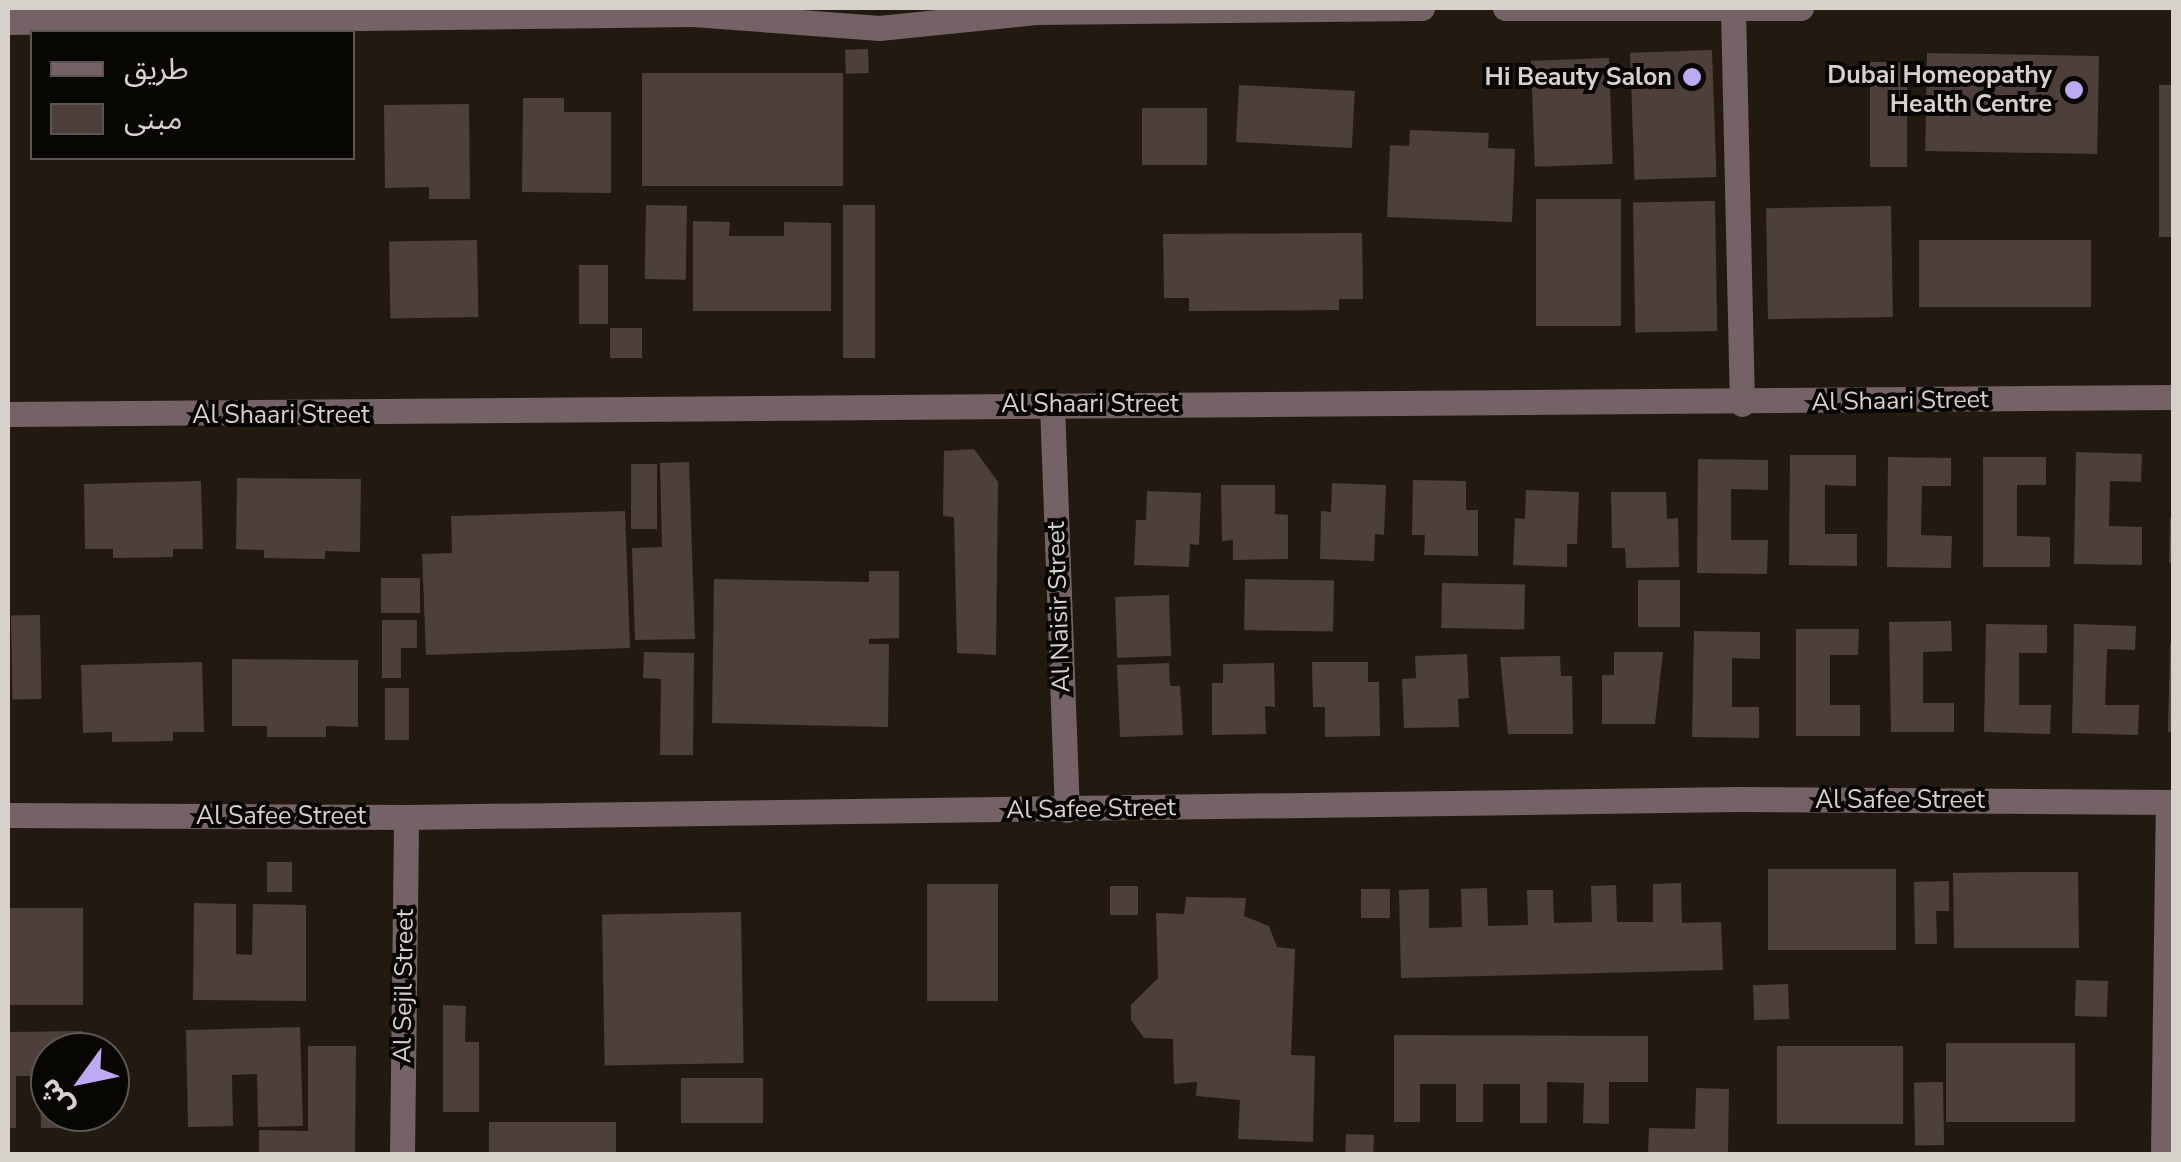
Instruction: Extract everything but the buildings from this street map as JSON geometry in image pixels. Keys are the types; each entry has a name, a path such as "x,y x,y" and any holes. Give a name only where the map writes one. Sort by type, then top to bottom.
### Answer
{"street":[{"path":"8,22 693,14 879,28 1037,12 1422,8"},
{"path":"1505,8 1801,8"},
{"path":"1733,8 1742,404"},
{"name":"Al Shaari Street","path":"8,414 370,416 1052,404 1742,404 2174,397"},
{"name":"Al Naisir Street","path":"1052,404 1067,810"},
{"name":"Al Safee Street","path":"8,815 406,817 1738,799 2171,802"},
{"path":"2163,1154 2171,802"},
{"name":"Al Sejil Street","path":"402,1154 406,817"}],"place":[{"name":"Hi Beauty Salon","path":"1692,77"},
{"name":"Dubai Homeopathy Health Centre","path":"2074,90"}]}
